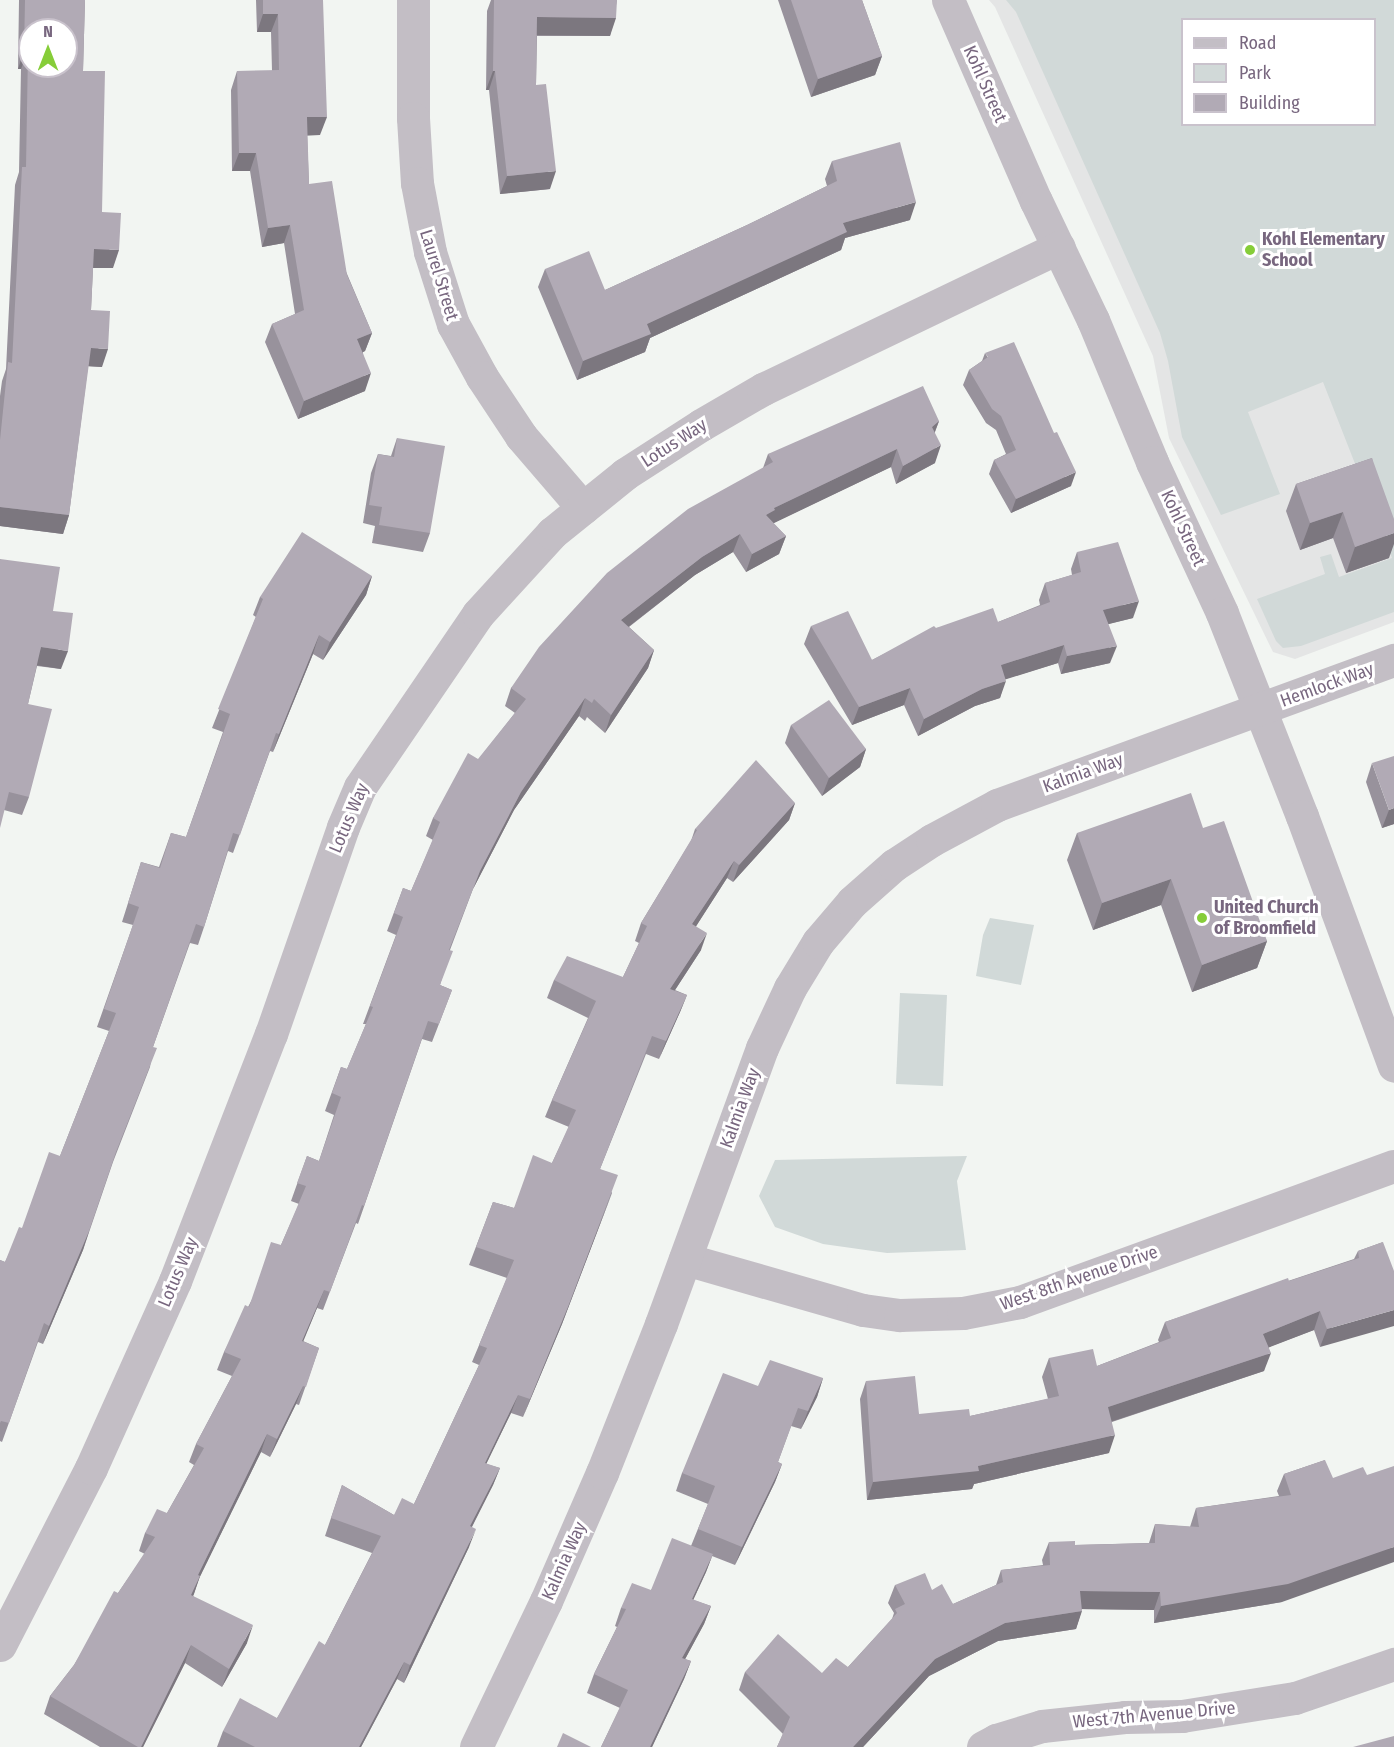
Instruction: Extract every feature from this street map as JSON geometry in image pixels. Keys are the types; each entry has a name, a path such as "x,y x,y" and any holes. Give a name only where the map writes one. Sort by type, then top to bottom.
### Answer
{"street":[{"name":"Laurel Street","path":"413,0 413,118 417,183 430,252 453,324 482,377 521,436 583,508"},
{"name":"Kohl Street","path":"948,0 1093,320 1152,462 1222,613 1394,1066"},
{"name":"Lotus Way","path":"0,1645 91,1468 180,1270 271,1034 343,827 360,788 478,614 552,533 625,474 701,425 763,389 1059,247"},
{"name":"Hemlock Way","path":"1260,709 1394,660"},
{"name":"Kalmia Way","path":"476,1747 546,1601 602,1473 685,1259 762,1048 785,998 818,942 852,902 894,865 932,840 997,805 1260,709"},
{"name":"West 8th Avenue Drive","path":"685,1259 863,1310 900,1314 963,1313 1020,1302 1394,1166"},
{"name":"West 7th Avenue Drive","path":"983,1747 996,1740 1042,1726 1125,1717 1182,1716 1295,1698 1394,1664"}],"shaded area":[{"name":"Kohl Elementary School","path":"989,0 1394,0 1394,622 1295,659 1273,652 1169,438 1153,356 995,7"}],"green space":[{"name":"Kohl Elementary School","path":"1006,0 1394,0 1394,612 1301,646 1283,648 1276,641 1257,599 1325,574 1320,557 1331,554 1339,577 1392,558 1323,382 1248,412 1280,494 1221,515 1182,437 1168,361 1160,333 1016,12"},
{"path":"990,918 1034,925 1021,985 976,976 983,935"},
{"path":"900,993 947,995 943,1086 896,1084"},
{"path":"967,1156 957,1181 966,1250 887,1253 823,1244 775,1227 759,1196 775,1160"}],"building":[{"path":"25,0 85,0 83,71 105,71 102,212 121,213 119,250 94,249 91,310 110,311 108,349 91,348 69,515 0,507 0,440 8,362 12,363 22,167 26,167 28,78 78,78 78,18 25,18"},
{"path":"263,0 323,0 327,117 307,117 309,184 332,181 347,275 372,333 357,339 371,373 304,401 272,324 304,310 290,225 268,228 256,153 239,153 237,71 279,70 278,14 263,14"},
{"path":"494,0 617,0 616,18 537,17 536,85 546,84 556,171 507,176 495,71 493,71"},
{"path":"791,0 862,0 882,56 818,79"},
{"path":"900,142 916,202 843,223 847,232 647,324 651,334 583,361 545,269 589,251 605,290 837,181 832,161"},
{"path":"1014,342 1054,433 1057,432 1076,472 1016,499 994,460 1016,450 1001,416 992,409 969,370 988,357 985,353"},
{"path":"923,386 939,421 932,427 941,445 903,466 897,449 774,508 775,510 766,515 786,536 752,554 740,534 702,557 621,620 654,650 611,715 594,699 592,703 585,698 521,792 480,871 449,950 453,951 440,985 452,990 439,1024 428,1021 364,1206 362,1205 330,1292 324,1290 302,1341 319,1348 306,1387 303,1386 277,1439 267,1434 198,1575 200,1576 191,1595 253,1625 229,1669 191,1645 141,1747 50,1696 74,1665 114,1591 118,1593 155,1537 145,1533 157,1509 167,1513 204,1448 196,1444 241,1359 224,1352 245,1305 249,1307 271,1242 281,1245 306,1186 297,1183 307,1156 319,1161 341,1097 332,1093 341,1067 347,1069 373,1007 370,1006 403,917 394,913 403,888 411,891 440,822 433,818 468,753 478,759 526,699 511,688 539,647 607,573 688,509 773,462 768,454"},
{"path":"397,438 445,446 430,533 379,525 382,507 369,505 378,454 394,457"},
{"path":"1372,458 1394,519 1394,533 1355,547 1343,512 1310,523 1296,484"},
{"path":"302,532 372,576 330,642 319,635 279,734 276,733 240,835 233,833 204,927 196,924 153,1047 157,1048 116,1152 89,1231 49,1326 44,1323 9,1423 1,1421 0,1423 0,1260 5,1262 19,1227 22,1228 49,1152 60,1156 116,1013 104,1009 139,907 128,903 141,862 160,868 171,833 186,837 230,714 218,709 263,599 260,597"},
{"path":"1118,542 1139,601 1103,610 1117,646 1067,656 1064,645 1001,665 1006,681 982,689 924,719 910,688 859,707 811,626 848,611 872,660 934,626 936,628 993,608 998,622 1050,602 1045,583 1081,572 1077,552"},
{"path":"0,559 60,567 53,611 73,613 68,651 41,647 28,704 52,709 29,797 9,792 0,828"},
{"path":"829,700 866,749 829,778 791,725"},
{"path":"1394,756 1394,808 1389,810 1372,763"},
{"path":"756,760 795,803 739,865 734,861 692,924 707,933 670,989 687,995 666,1041 652,1036 600,1169 618,1175 568,1307 530,1399 518,1395 485,1463 500,1468 470,1526 476,1529 410,1665 404,1662 359,1747 255,1747 223,1731 240,1698 277,1718 319,1641 325,1645 381,1536 331,1518 342,1485 394,1515 402,1498 414,1504 487,1348 479,1345 514,1260 476,1247 493,1202 514,1208 533,1155 552,1163 576,1110 552,1100 596,1001 554,980 567,956 623,977 647,926 641,923 697,830 695,829"},
{"name":"United Church of Broomfield","path":"1191,793 1203,828 1224,821 1267,941 1202,965 1171,879 1102,903 1077,833"},
{"path":"1383,1242 1394,1271 1394,1310 1327,1329 1320,1311 1263,1334 1271,1353 1108,1407 1115,1435 978,1466 979,1471 873,1482 866,1381 915,1376 919,1414 969,1409 970,1416 1059,1396 1049,1358 1093,1349 1097,1366 1171,1338 1165,1322 1288,1278 1289,1281 1359,1258 1358,1251"},
{"path":"770,1360 823,1378 808,1411 798,1408 778,1462 782,1464 742,1547 698,1529 715,1486 682,1473 723,1373 758,1386"},
{"path":"1325,1460 1333,1478 1363,1467 1367,1475 1394,1466 1394,1547 1288,1584 1161,1606 1160,1592 1080,1591 1082,1611 1005,1623 935,1659 853,1747 777,1747 790,1717 745,1672 778,1634 822,1673 836,1658 848,1667 897,1613 895,1609 905,1604 895,1585 925,1573 932,1590 942,1584 953,1604 1003,1582 1001,1570 1050,1565 1049,1542 1075,1541 1075,1545 1155,1543 1155,1524 1199,1527 1196,1508 1291,1495 1284,1474"},
{"path":"672,1538 713,1554 692,1599 711,1606 682,1658 691,1661 650,1747 601,1747 628,1690 594,1674 626,1609 621,1608 632,1583 651,1590"},
{"path":"563,1733 591,1747 557,1747"},
{"path":"1394,1736 1394,1747 1353,1747"}],"place":[{"name":"Kohl Elementary School","path":"1250,250"},
{"name":"United Church of Broomfield","path":"1202,918"}]}
